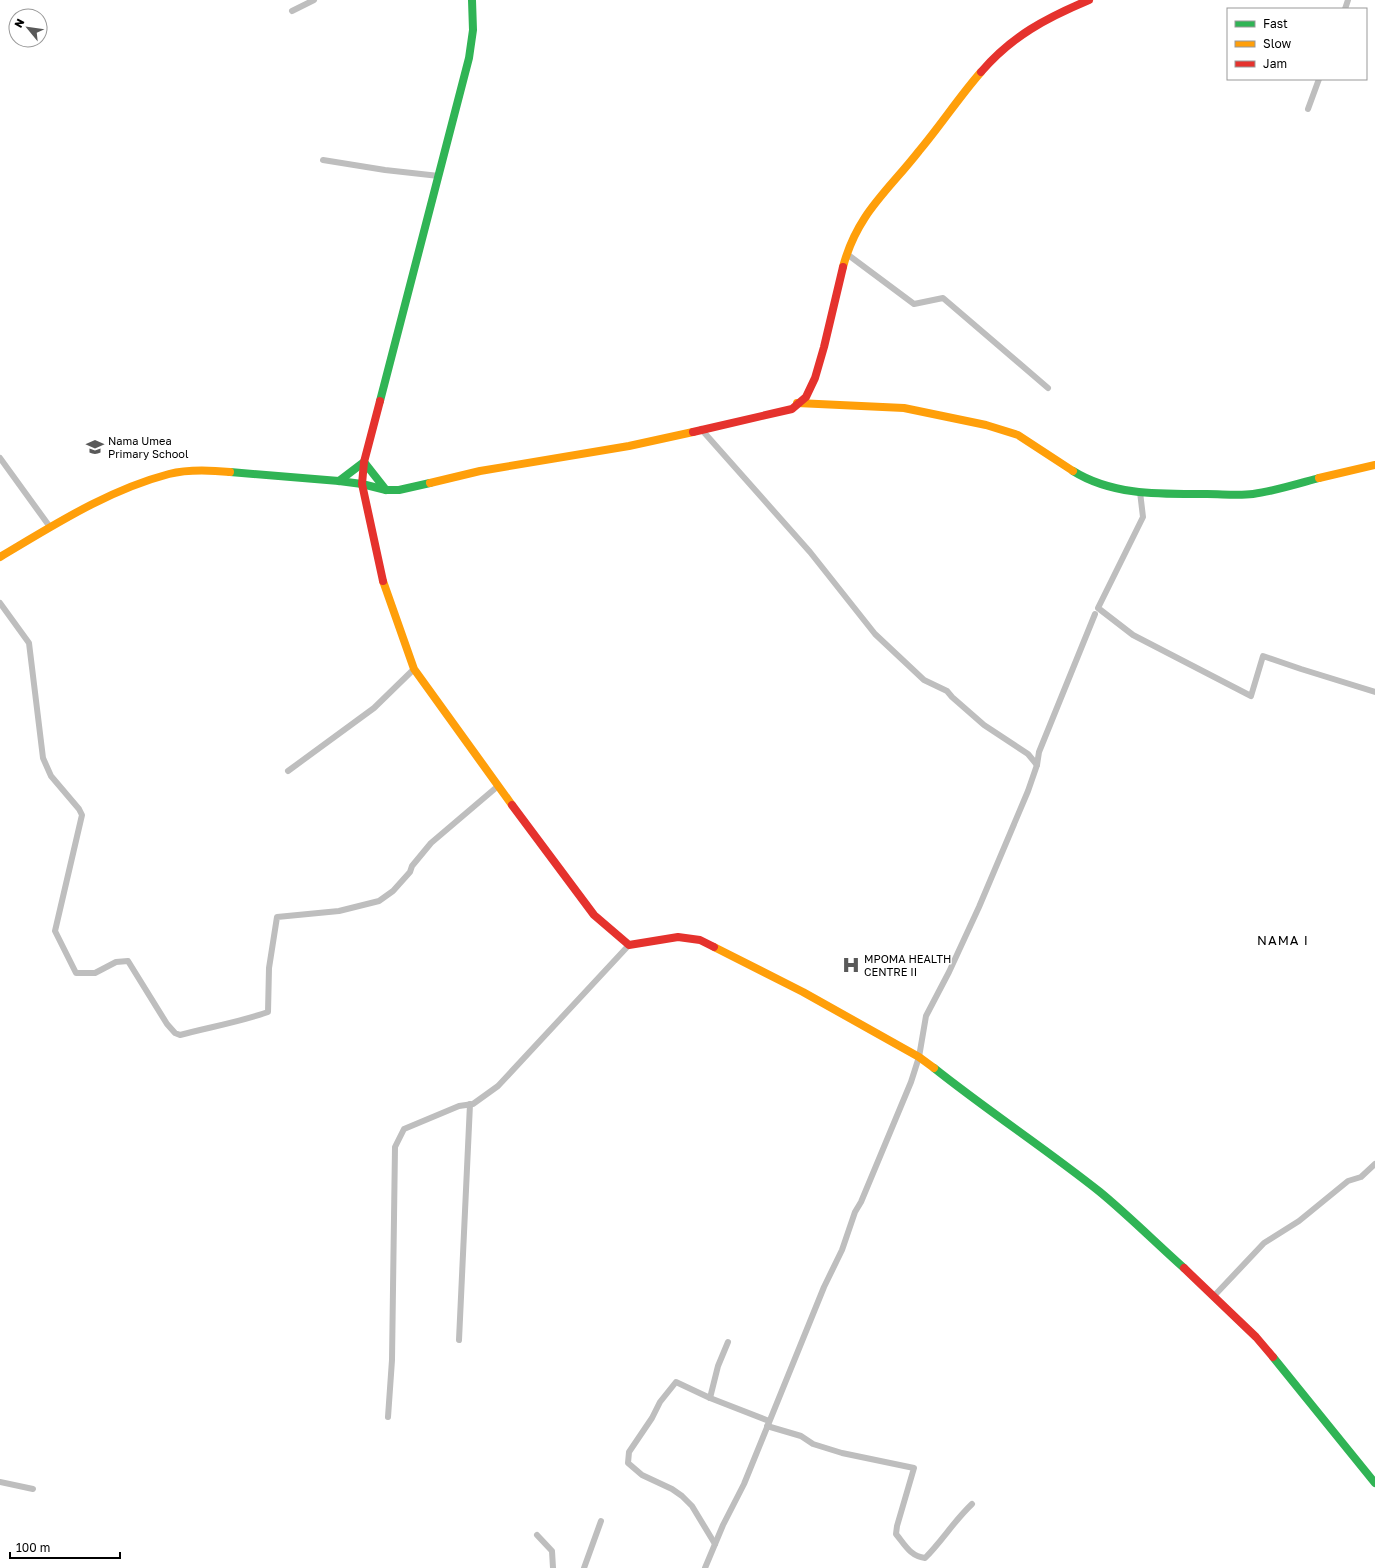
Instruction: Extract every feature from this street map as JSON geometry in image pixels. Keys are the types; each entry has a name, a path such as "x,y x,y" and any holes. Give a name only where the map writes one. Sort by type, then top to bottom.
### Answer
{"street":[{"path":"292,11 314,0"},
{"path":"472,0 472,45 364,462 362,484 381,575 414,669 498,786 594,915 628,945"},
{"path":"0,557 50,527 111,494 170,474 207,470 339,481 362,484 386,490 399,490 480,471 629,446 792,409 796,403 806,396 817,372 828,337 847,254 857,230 875,204 919,152 971,84 1001,50 1024,32 1089,0"},
{"path":"1308,109 1319,80"},
{"path":"323,160 385,170 438,176"},
{"path":"847,254 914,304 943,298 1048,388"},
{"path":"796,403 904,408 986,425 1018,435 1083,477 1119,490 1166,494 1251,494 1270,491 1360,467 1375,465"},
{"path":"701,429 810,552 874,634 924,680 947,691 984,725 1028,754 1037,765"},
{"path":"0,458 50,527"},
{"path":"339,481 364,462"},
{"path":"364,462 386,490"},
{"path":"1140,492 1143,517 1098,608 1133,635 1251,696 1264,656 1375,692"},
{"path":"0,603 29,643 43,758 51,776 79,809 82,815 55,931 76,973 95,973 116,962 128,961 167,1024 175,1033 180,1035 228,1023 243,1021 268,1012 269,968 277,917 339,910 379,901 393,891 410,872 412,866 431,843 498,786"},
{"path":"705,1568 744,1484 824,1287 842,1250 855,1212 861,1202 912,1082 919,1057 926,1016 950,972 1028,791 1037,765 1039,752 1095,614"},
{"path":"288,770 374,708 414,669"},
{"path":"388,1417 392,1360 395,1147 404,1129 459,1106 473,1104 498,1086 628,945 678,937 700,940 802,992 919,1057 1101,1193 1214,1296 1256,1337 1291,1378 1375,1483"},
{"path":"459,1340 470,1104"},
{"path":"1214,1296 1264,1243 1299,1221 1348,1181 1361,1177 1375,1164"},
{"path":"710,1398 718,1366 728,1342"},
{"path":"715,1544 692,1506 682,1496 672,1489 642,1475 628,1463 629,1452 652,1418 660,1402 676,1382 768,1424 801,1436 813,1444 842,1453 914,1468 898,1521 896,1534 910,1553 918,1557 925,1558 939,1544 959,1516 972,1504"},
{"path":"0,1482 33,1489"},
{"path":"584,1568 601,1521"},
{"path":"537,1535 552,1551 553,1568"}],"traffic: fast":[{"path":"380,401 469,58 473,30 472,0"},
{"path":"339,481 364,462 386,490"},
{"path":"1073,471 1088,479 1121,489 1138,492 1173,494 1253,494 1319,478"},
{"path":"230,472 339,481 362,484 386,490 399,490 430,483"},
{"path":"934,1068 1100,1192 1184,1268"},
{"path":"1273,1357 1375,1483"}],"traffic: slow":[{"path":"843,267 856,232 874,204 907,166 981,72"},
{"path":"797,403 904,408 986,425 1018,435 1073,471"},
{"path":"430,483 480,471 629,446 693,432"},
{"path":"1319,478 1375,465"},
{"path":"0,557 82,510 124,489 169,474 184,471 207,470 230,472"},
{"path":"383,581 414,669 512,805"},
{"path":"714,947 803,992 919,1057 934,1068"}],"traffic: jam":[{"path":"981,72 1005,48 1030,29 1089,0"},
{"path":"693,432 792,409 806,397 815,378 824,347 843,267"},
{"path":"380,401 364,462 362,484 383,581"},
{"path":"512,805 594,915 629,945 678,937 700,940 714,947"},
{"path":"1184,1268 1256,1337 1273,1357"}],"place":[{"name":"Nama Umea Primary School","path":"95,447"},
{"name":"MPOMA HEALTH CENTRE II","path":"851,965"}],"district":[{"name":"NAMA I","path":"1283,940"}]}
